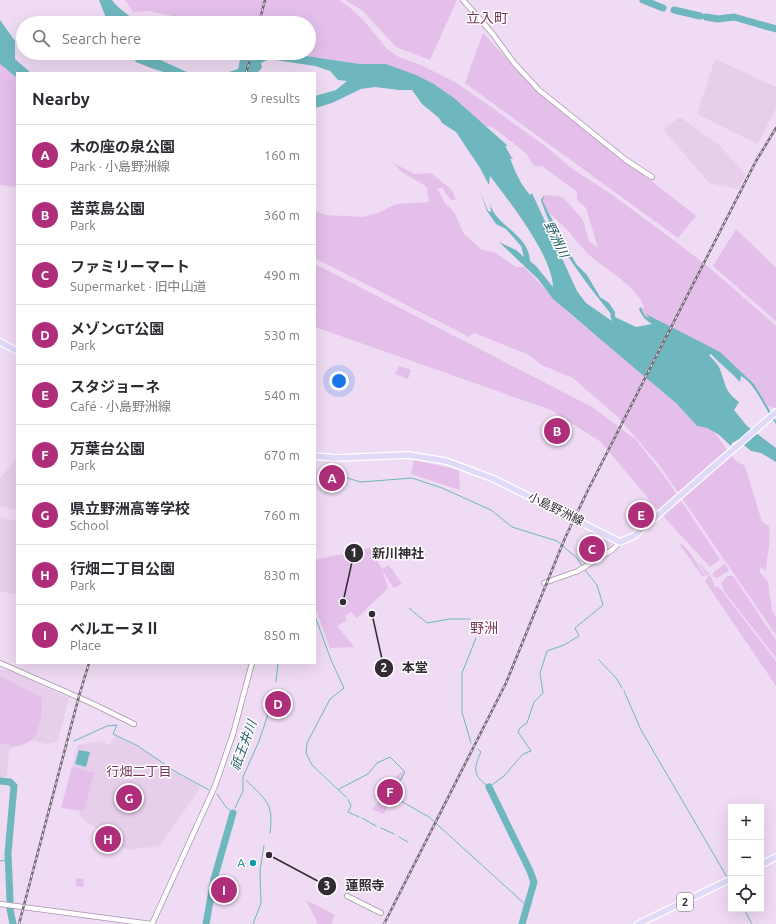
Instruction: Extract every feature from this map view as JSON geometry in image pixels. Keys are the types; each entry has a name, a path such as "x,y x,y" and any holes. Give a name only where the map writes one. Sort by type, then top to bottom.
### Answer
{"main road":[{"path":"0,342 16,350"},
{"path":"620,542 634,536 776,412"},
{"name":"小島野洲線","path":"316,456 335,458 408,455 446,460 488,477 620,542"},
{"path":"764,863 776,857"},
{"name":"2","path":"638,924 728,880"}],"street":[{"path":"463,0 492,33 514,63 539,90 626,160 652,177"},
{"path":"544,583 584,568 612,550 620,542"},
{"path":"0,663 89,702 134,724"},
{"path":"0,904 151,924 215,786 233,734 252,664"},
{"path":"347,896 381,913"}],"shaded area":[{"path":"99,0 112,0 130,16 105,16"},
{"path":"125,0 339,0 365,22 387,49 399,57 423,66 455,82 491,107 549,149 571,168 611,194 676,242 711,269 776,326 776,409 766,405 754,384 733,365 651,316 650,319 643,314 642,309 644,306 634,291 588,254 567,229 545,208 544,195 563,197 583,220 589,241 598,248 586,208 577,200 577,192 542,166 534,166 526,153 491,126 486,127 454,98 434,84 386,64 360,64 316,57 316,16 173,16 148,11 133,12"},
{"path":"345,0 457,0 430,60 396,47 362,10"},
{"path":"0,20 15,41 15,59 30,72 16,72 16,77 0,64"},
{"path":"483,33 537,91 696,216 678,238 465,83"},
{"path":"316,57 360,64 386,64 416,75 434,84 454,98 508,146 505,146 513,160 510,158 518,177 530,195 532,193 577,291 586,303 612,321 611,314 590,288 562,246 541,200 544,195 543,201 547,210 576,264 587,275 600,297 609,303 615,312 615,317 636,327 652,324 646,320 642,314 639,309 641,307 644,314 648,318 650,319 646,314 720,352 754,384 776,421 776,424 751,385 741,376 740,382 711,354 709,355 719,367 727,390 739,402 734,410 747,426 776,448 776,462 761,453 751,451 738,440 732,443 731,446 718,434 707,428 697,426 677,404 553,299 538,279 499,242 516,250 524,257 521,246 506,229 496,224 487,211 480,191 488,211 491,212 490,203 498,218 524,244 530,261 553,287 551,274 538,244 518,214 490,176 489,185 480,168 456,132 442,123 439,118 422,104 412,90 375,87 361,89 332,103 316,108 316,96 336,90 347,81 338,80 330,71 315,66 276,60 316,60"},
{"path":"715,59 776,87 776,108 758,144 697,114"},
{"path":"135,60 160,60 187,72 164,72 136,62"},
{"path":"240,60 267,60 261,63 262,68 258,72 229,72 238,69"},
{"path":"0,64 16,77 16,187 0,185"},
{"path":"680,117 719,145 746,175 737,189 709,183 663,129"},
{"path":"393,163 415,174 431,173 452,190 456,200 451,200 442,188 437,188 445,203 454,212 464,234 482,250 494,252 516,267 524,267 568,313 619,353 677,404 697,426 707,428 714,432 735,460 745,466 762,522 769,526 766,571 761,567 759,571 768,582 772,611 776,618 776,635 660,466 618,417 573,378 542,365 527,354 474,333 469,337 316,259 316,211 325,215 364,217 380,212 396,204 429,202 427,187 402,172"},
{"path":"736,229 776,268 776,321 713,266"},
{"path":"316,265 592,407 636,440 665,477 720,559 710,567 665,518 601,442 551,410 316,327"},
{"path":"399,366 411,370 408,379 395,374"},
{"path":"554,423 563,433 558,438 550,429"},
{"path":"16,458 16,510 0,506 0,479"},
{"path":"414,460 459,470 460,490 411,474"},
{"path":"320,474 345,476 345,480 336,479 335,483 319,480"},
{"path":"0,517 16,521 16,595 0,591"},
{"path":"592,531 612,542 612,545 594,557 585,545"},
{"path":"682,544 704,574 705,573 698,562 709,574 707,576 706,574 703,577 680,545"},
{"path":"370,548 382,569 389,565 402,584 394,588 382,570 388,588 357,618 351,612 345,616 347,620 337,626 354,647 330,648 316,610 316,560"},
{"path":"725,564 729,571 717,578 713,576 713,573"},
{"path":"710,575 715,587 718,586 776,661 776,686 705,581"},
{"path":"728,576 733,576 776,640 776,658 724,591 721,583"},
{"path":"0,670 9,670 69,698 57,742 47,744 29,740 9,750 7,776 5,779 0,778"},
{"path":"0,676 41,697 41,713 37,732 33,739 22,745 16,746 0,743"},
{"path":"115,736 142,749 176,773 201,787 158,848 154,845 152,848 146,847 128,850 118,846 119,844 81,818 79,811 61,808 78,745 100,741 110,745"},
{"path":"79,750 90,752 86,767 75,764"},
{"path":"72,767 94,773 84,811 61,808"},
{"path":"402,771 404,773 384,814 372,809 390,789 387,785"},
{"path":"105,835 118,843 117,845 104,843"},
{"path":"76,878 84,879 83,887 76,886"},
{"path":"306,900 335,915 331,924 318,924"}],"waterway":[{"path":"643,0 663,8"},
{"path":"674,10 700,16"},
{"path":"706,17 718,19 734,17 776,29"},
{"name":"祇王井川","path":"0,346 16,354"},
{"path":"347,478 361,482 412,478 442,488 491,510 512,527 557,541 577,558 582,566"},
{"path":"478,749 481,752 476,768 477,776 489,787 504,776 523,754 531,751 518,732 520,728 527,723 534,702 543,693 540,673 547,651 564,645 579,636 575,628 603,605 597,585 584,569"},
{"path":"409,608 427,623 450,619 470,619"},
{"path":"316,619 331,660 344,688 330,699 307,743 306,753 312,765 346,797"},
{"path":"471,743 462,712 462,673 476,638"},
{"path":"599,660 616,678 622,688"},
{"name":"祇王井川","path":"276,682 278,664"},
{"name":"祇王井川","path":"235,808 243,791 243,777 259,741 276,691"},
{"path":"624,691 641,730 727,877"},
{"path":"74,741 107,726 117,725 113,734 138,746 176,772 209,790"},
{"path":"339,789 368,774 377,763 390,757 405,772 392,796 429,817 527,906"},
{"path":"246,780 267,803 271,815 270,833"},
{"path":"0,781 10,782 14,786 8,853 10,900"},
{"path":"489,787 534,882 522,924"},
{"path":"217,794 226,807 233,813"},
{"path":"348,799 351,806 348,812 359,817"},
{"name":"祇王井川","path":"206,924 214,879 233,813"},
{"path":"362,818 376,826"},
{"path":"381,828 394,834"},
{"path":"399,837 408,842"},
{"path":"253,924 261,903 260,871 264,845"},
{"path":"0,861 7,860"},
{"path":"10,909 13,924"},
{"path":"746,912 752,924"}],"railway":[{"path":"261,16 265,0"},
{"path":"246,72 250,60"},
{"path":"384,924 506,683 565,538 589,488 756,161 776,128"},
{"path":"19,924 89,664"}],"place":[{"name":"苦菜島公園","path":"557,431"},
{"name":"木の座の泉公園","path":"332,478"},
{"name":"スタジョーネ","path":"641,515"},
{"name":"ファミリーマート","path":"592,549"},
{"name":"新川神社","path":"343,602"},
{"name":"本堂","path":"372,614"},
{"name":"メゾンGT公園","path":"278,704"},
{"name":"万葉台公園","path":"390,792"},
{"name":"県立野洲高等学校","path":"129,798"},
{"name":"行畑二丁目公園","path":"108,839"},
{"name":"蓮照寺","path":"269,855"},
{"name":"A","path":"253,863"},
{"name":"ベルエーヌⅡ","path":"224,890"}],"district":[{"name":"立入町","path":"487,18"},
{"name":"野洲","path":"484,628"},
{"name":"行畑二丁目","path":"139,771"}],"water label":[{"name":"野洲川","path":"557,239"}]}
